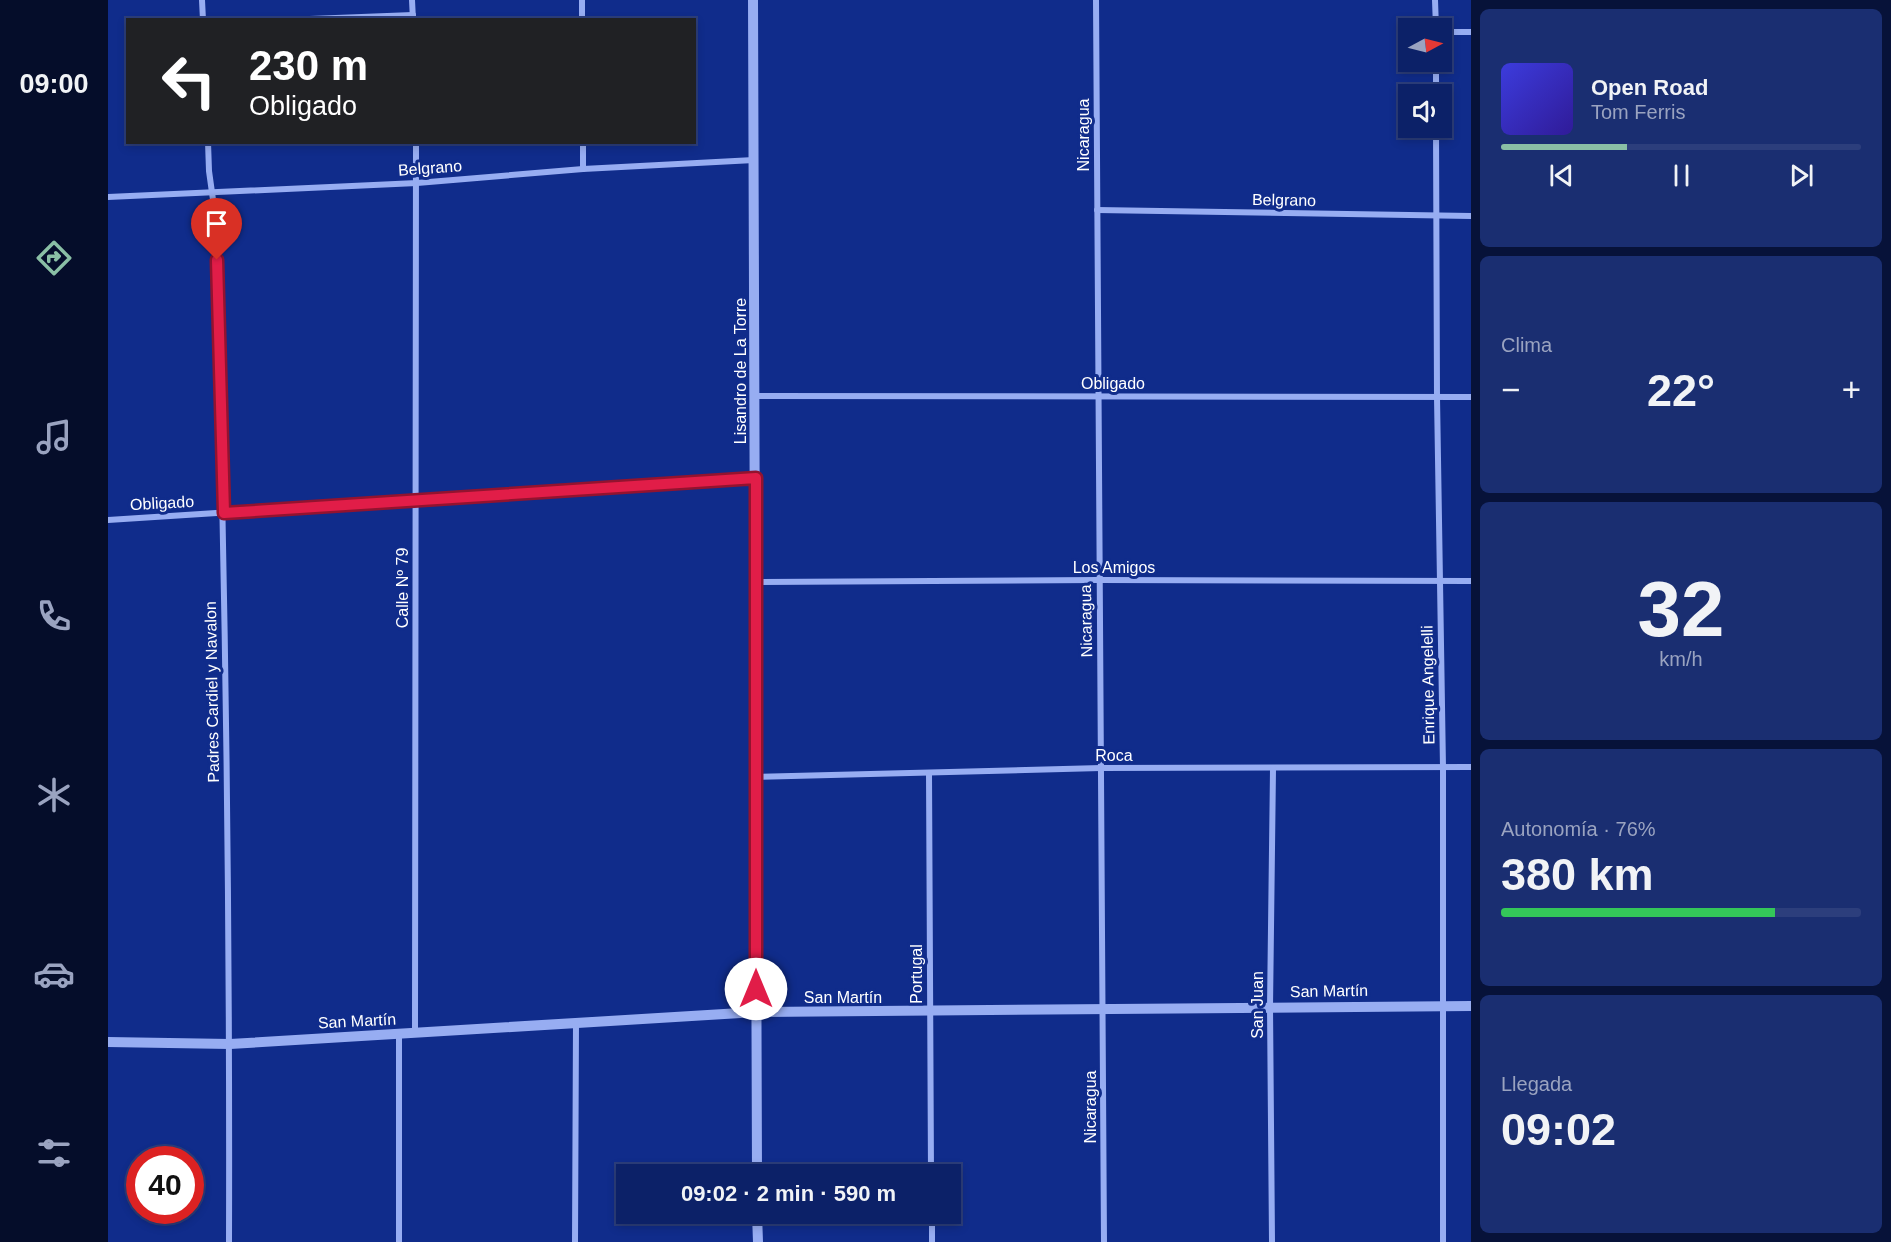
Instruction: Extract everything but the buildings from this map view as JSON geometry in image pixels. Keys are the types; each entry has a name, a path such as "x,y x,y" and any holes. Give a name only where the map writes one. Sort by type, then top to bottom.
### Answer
{"street":[{"path":"202,0 203,18"},
{"path":"370,18 413,17 412,0"},
{"path":"582,0 582,18"},
{"name":"Lisandro de La Torre","path":"753,0 757,1164"},
{"name":"Nicaragua","path":"1096,0 1104,1242"},
{"path":"1436,0 1436,18"},
{"path":"1452,32 1471,32"},
{"name":"Enrique Angelelli","path":"1436,138 1439,581 1443,767 1443,1242"},
{"name":"Padres Cardiel y Navalon","path":"208,144 215,214 224,513 230,1044 229,1242"},
{"name":"Calle Nº 79","path":"415,1033 416,144"},
{"path":"583,144 583,169"},
{"name":"Belgrano","path":"108,197 417,183 583,169 754,160"},
{"name":"Belgrano","path":"1097,210 1471,216"},
{"name":"Obligado","path":"754,396 1471,398"},
{"name":"Obligado","path":"108,520 756,478"},
{"name":"Los Amigos","path":"756,582 1471,581"},
{"name":"Roca","path":"756,777 1101,768 1471,767"},
{"name":"San Juan","path":"1272,1242 1270,1007 1273,769"},
{"name":"Portugal","path":"929,773 932,1164"},
{"name":"San Martín","path":"108,1042 230,1044 756,1012 1471,1006"},
{"path":"575,1242 576,1023"},
{"path":"399,1033 399,1242"},
{"path":"758,1224 758,1242"},
{"path":"932,1224 932,1242"}],"route":[{"path":"217,260 224,513 756,478 756,989"}]}
